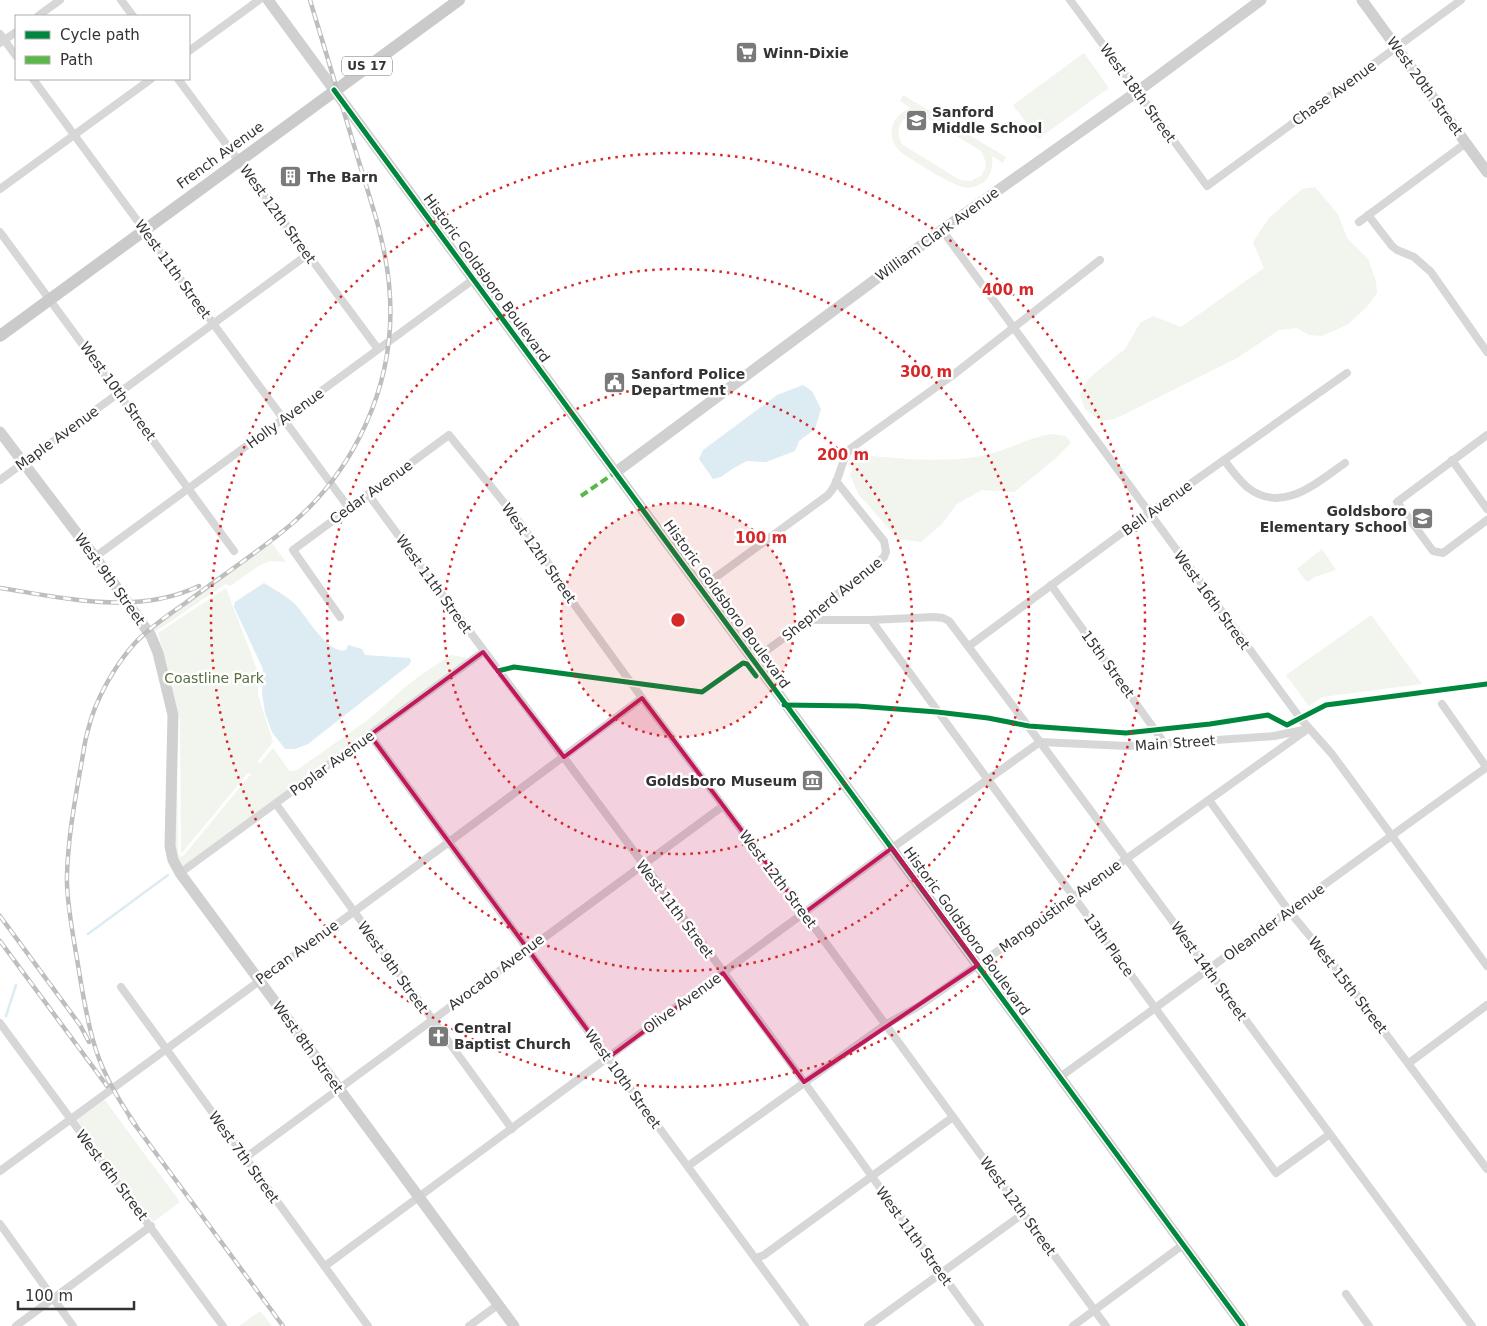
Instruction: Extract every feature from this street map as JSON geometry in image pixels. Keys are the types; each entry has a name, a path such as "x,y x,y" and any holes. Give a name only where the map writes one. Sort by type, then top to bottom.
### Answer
{"main road":[{"name":"French Avenue","path":"0,336 459,0"}],"street":[{"path":"39,15 60,0"},
{"path":"121,0 131,15"},
{"path":"190,50 259,0"},
{"name":"Historic Goldsboro Boulevard","path":"268,0 1243,1326"},
{"name":"West 18th Street","path":"1070,0 1207,186"},
{"name":"William Clark Avenue","path":"616,472 942,230 1138,91 1261,0"},
{"name":"West 20th Street","path":"1362,0 1487,172"},
{"name":"Chase Avenue","path":"1207,186 1460,0"},
{"path":"15,32 2,39 15,55"},
{"name":"West 11th Street","path":"34,80 349,508"},
{"path":"0,189 150,80"},
{"name":"West 12th Street","path":"179,80 378,349"},
{"path":"1359,222 1466,143"},
{"path":"1368,215 1392,246 1414,257 1430,272 1487,352"},
{"name":"West 16th Street","path":"942,230 1308,729 1332,754 1487,966"},
{"name":"West 10th Street","path":"0,232 234,551"},
{"name":"Maple Avenue","path":"0,480 307,255"},
{"path":"701,588 828,495 832,491 843,458 850,449 953,375 1100,260"},
{"name":"Holly Avenue","path":"95,557 474,279"},
{"name":"Bell Avenue","path":"968,646 1149,513 1347,373"},
{"name":"West 9th Street","path":"0,432 95,557 151,636 158,653 173,715 173,745"},
{"name":"West 12th Street","path":"449,434 521,525 556,575 566,593 642,698 804,913 1106,1326"},
{"name":"Cedar Avenue","path":"340,617 293,550 449,434"},
{"path":"1487,434 1398,502 1433,551 1443,553 1487,520"},
{"path":"1224,460 1246,486 1265,497 1277,498 1289,497 1305,490 1345,463"},
{"path":"1452,460 1487,509"},
{"name":"Shepherd Avenue","path":"754,660 809,620 825,604 884,557 886,552 884,541 836,481"},
{"name":"West 11th Street","path":"368,494 483,652 564,757 804,1082 980,1326"},
{"name":"15th Street","path":"1051,585 1165,744"},
{"name":"West 14th Street","path":"870,620 944,618 949,621 1472,1326"},
{"path":"809,620 870,620"},
{"name":"13th Place","path":"870,620 1276,1173 1330,1134"},
{"name":"Poplar Avenue","path":"180,874 483,652"},
{"name":"Pecan Avenue","path":"0,1171 642,698"},
{"path":"1442,704 1487,767"},
{"name":"Main Street","path":"1040,742 1127,746 1274,736 1308,729"},
{"name":"Mangoustine Avenue","path":"688,1166 885,1024 919,1006 978,965 1308,729"},
{"name":"West 10th Street","path":"370,735 805,1326"},
{"name":"Olive Avenue","path":"325,1266 724,974 892,848 1040,742"},
{"name":"West 8th Street","path":"173,745 170,846 173,860 180,874 514,1326"},
{"name":"Oleander Avenue","path":"1060,1077 1487,767"},
{"name":"West 15th Street","path":"1209,800 1289,911 1341,974 1487,1169"},
{"name":"West 9th Street","path":"276,804 512,1129"},
{"name":"Avocado Avenue","path":"245,1158 723,806"},
{"name":"West 7th Street","path":"121,988 368,1326"},
{"path":"1409,1063 1487,1005"},
{"name":"West 6th Street","path":"0,1024 223,1326"},
{"path":"756,1258 764,1255 953,1117"},
{"path":"868,1326 1024,1213"},
{"path":"0,1224 73,1326"},
{"path":"16,1326 150,1226"},
{"path":"1073,1326 1184,1244"},
{"path":"1346,1294 1369,1326"},
{"path":"469,1326 499,1304"}],"highlighted area":[{"path":"483,652 564,757 642,698 804,913 892,848 978,965 804,1082 723,973 608,1058 370,735"}],"green space":[{"path":"1084,53 1109,88 1038,139 1013,105"},
{"path":"903,95 1006,157 1003,163 992,156 992,169 985,181 966,188 932,172 902,153 893,141 892,128 894,122 904,111 911,108 900,101","holes":["920,114 981,151 986,162 981,176 971,181 960,180 903,145 900,140 899,126 908,116"]},
{"path":"1315,187 1338,214 1347,238 1368,259 1376,281 1377,293 1367,307 1347,325 1322,336 1309,335 1297,328 1279,330 1237,358 1115,419 1101,421 1085,409 1080,395 1089,378 1125,349 1140,323 1153,316 1181,327 1264,268 1253,242 1269,218 1302,189"},
{"path":"1051,434 1066,436 1071,443 1055,459 1014,492 982,490 957,504 942,524 921,542 898,539 859,495 850,475 854,463 862,455 922,460 967,458 991,454"},
{"path":"271,542 286,562 271,561 260,565 230,586 224,585 155,632 152,629 157,624"},
{"path":"1322,549 1336,570 1315,577 1307,582 1297,569"},
{"name":"Coastline Park","path":"226,588 258,672 258,695 273,742 257,762 260,763 273,748 290,771 297,770 369,719 404,688 451,655 468,658 181,867 177,857 174,832 177,766 178,854 181,857 251,774 248,773 181,854 180,719 158,633"},
{"path":"1371,615 1422,684 1322,697 1309,706 1286,675"},
{"path":"104,1099 180,1202 153,1222 76,1119"},
{"path":"260,1311 272,1326 239,1326"}],"shaded area":[{"path":"803,385 812,391 821,409 815,429 799,441 795,451 766,462 747,461 721,477 713,479 699,459 703,450 777,395"},
{"path":"264,583 296,605 318,634 332,647 346,650 348,645 362,649 365,655 410,658 411,661 409,665 308,744 295,749 285,749 272,732 265,713 262,693 263,669 234,607 235,602"}],"waterway":[{"path":"88,934 168,875"},
{"path":"6,1016 16,985"}],"railway":[{"path":"135,1124 110,1084 96,1051 85,1008 68,903 67,875 70,836 91,719 113,672 140,638 152,627 277,536 304,512 328,486 349,456 366,425 378,391 387,356 390,321 389,284 384,251 376,218 310,0"},
{"path":"0,588 75,600 126,602 151,600 175,595 199,586"},
{"path":"0,916 80,1025 89,1042"},
{"path":"0,941 107,1086"},
{"path":"130,1118 283,1326"}],"marked path":[{"path":"581,496 616,472"}],"cycle path":[{"path":"334,90 1243,1326"},
{"path":"498,671 514,667 702,692 743,663 747,664 756,676"},
{"path":"784,705 857,706 937,712 988,718 1029,726 1126,733 1210,724 1268,715 1287,725 1326,705 1487,684"}],"place":[{"name":"Winn-Dixie","path":"747,53"},
{"name":"Sanford Middle School","path":"916,120"},
{"name":"The Barn","path":"291,177"},
{"name":"Sanford Police Department","path":"615,382"},
{"name":"Goldsboro Elementary School","path":"1423,519"},
{"name":"Goldsboro Museum","path":"813,781"},
{"name":"Central Baptist Church","path":"438,1036"}]}
